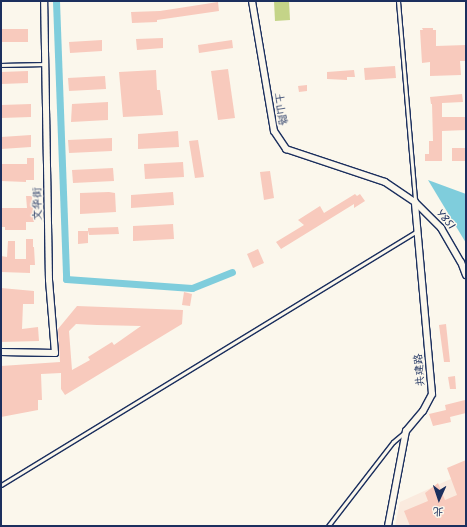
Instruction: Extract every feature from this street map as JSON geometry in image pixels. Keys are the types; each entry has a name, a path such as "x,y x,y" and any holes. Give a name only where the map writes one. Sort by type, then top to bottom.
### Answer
{"street":[{"name":"文华街","path":"1,352 55,353 49,280 44,1"},
{"name":"土山路","path":"252,1 274,131 286,149 385,182 415,202"},
{"name":"共建路","path":"388,526 406,431 423,411 432,394 415,202"},
{"name":"Y851","path":"415,202 441,228 461,262 466,275"}],"lane":[{"path":"398,1 415,202"},
{"path":"1,65 45,64"},
{"path":"1,485 417,231"},
{"path":"328,526 393,442 406,431"}],"shaded area":[{"path":"466,472 466,526 395,526 400,502"}],"green space":[{"path":"274,1 289,1 290,20 275,21"}],"water":[{"path":"428,180 466,194 466,243"}],"building":[{"path":"218,2 219,11 157,20 157,22 132,23 131,12 160,11"},
{"path":"422,28 433,28 433,30 436,30 436,46 466,45 466,61 460,61 461,75 430,76 430,62 422,63 420,30 423,30"},
{"path":"1,29 28,29 28,42 1,42"},
{"path":"163,38 163,48 137,50 136,39"},
{"path":"102,40 102,51 70,53 69,42"},
{"path":"232,40 233,48 199,53 198,45"},
{"path":"395,66 396,78 365,80 364,68"},
{"path":"228,69 235,118 218,120 211,71"},
{"path":"156,70 157,90 160,90 163,115 123,117 119,72"},
{"path":"354,70 355,77 347,77 347,80 327,79 327,72"},
{"path":"28,71 28,83 1,84 1,72"},
{"path":"105,76 106,89 69,91 68,78"},
{"path":"307,85 307,91 299,92 298,86"},
{"path":"462,94 463,102 442,103 442,117 466,117 466,130 442,131 442,161 425,161 425,154 429,154 429,141 433,141 432,104 430,97"},
{"path":"108,102 108,120 71,122 72,104"},
{"path":"31,104 31,117 1,118 1,105"},
{"path":"178,131 179,147 138,149 138,134"},
{"path":"31,135 31,147 1,149 1,137"},
{"path":"112,138 112,151 69,153 68,140"},
{"path":"198,140 204,177 195,178 189,141"},
{"path":"452,148 466,148 465,161 452,161"},
{"path":"27,158 34,158 34,180 26,180 26,182 1,181 1,164 27,164"},
{"path":"183,162 184,177 145,179 144,164"},
{"path":"113,168 114,181 73,183 72,170"},
{"path":"270,171 274,198 264,200 260,172"},
{"path":"173,192 174,205 131,208 131,195"},
{"path":"80,193 115,193 116,212 80,214"},
{"path":"355,194 357,196 360,194 365,201 354,208 354,204 281,249 276,242 304,225 298,220 320,206 324,213"},
{"path":"26,196 32,196 34,222 26,222 26,230 5,230 5,227 1,227 1,208 27,208"},
{"path":"173,224 174,239 133,241 133,226"},
{"path":"118,227 119,234 89,235 88,228"},
{"path":"78,231 88,231 88,243 78,244"},
{"path":"26,239 33,239 34,247 35,265 30,265 30,273 1,272 1,256 7,257 8,241 15,241 15,259 26,259"},
{"path":"258,249 264,263 253,268 247,254"},
{"path":"1,288 34,291 34,304 23,304 22,329 38,327 39,341 1,342"},
{"path":"184,292 192,294 190,306 182,305"},
{"path":"77,306 183,310 182,324 65,395 61,389 61,373 41,374 42,400 38,400 38,410 1,417 1,366 60,362 58,329","holes":["76,324 141,326 114,345 112,342 88,357 90,360 72,370 69,331"]},
{"path":"446,324 450,362 444,362 439,325"},
{"path":"455,376 456,389 450,389 448,377"},
{"path":"465,400 466,413 450,417 451,422 433,426 429,414 446,410 445,405"},
{"path":"466,460 466,526 410,526 404,511 428,501 425,493 438,483 445,500 457,495 447,468"}],"waterway":[{"path":"56,1 66,279 192,288 232,272"}]}
